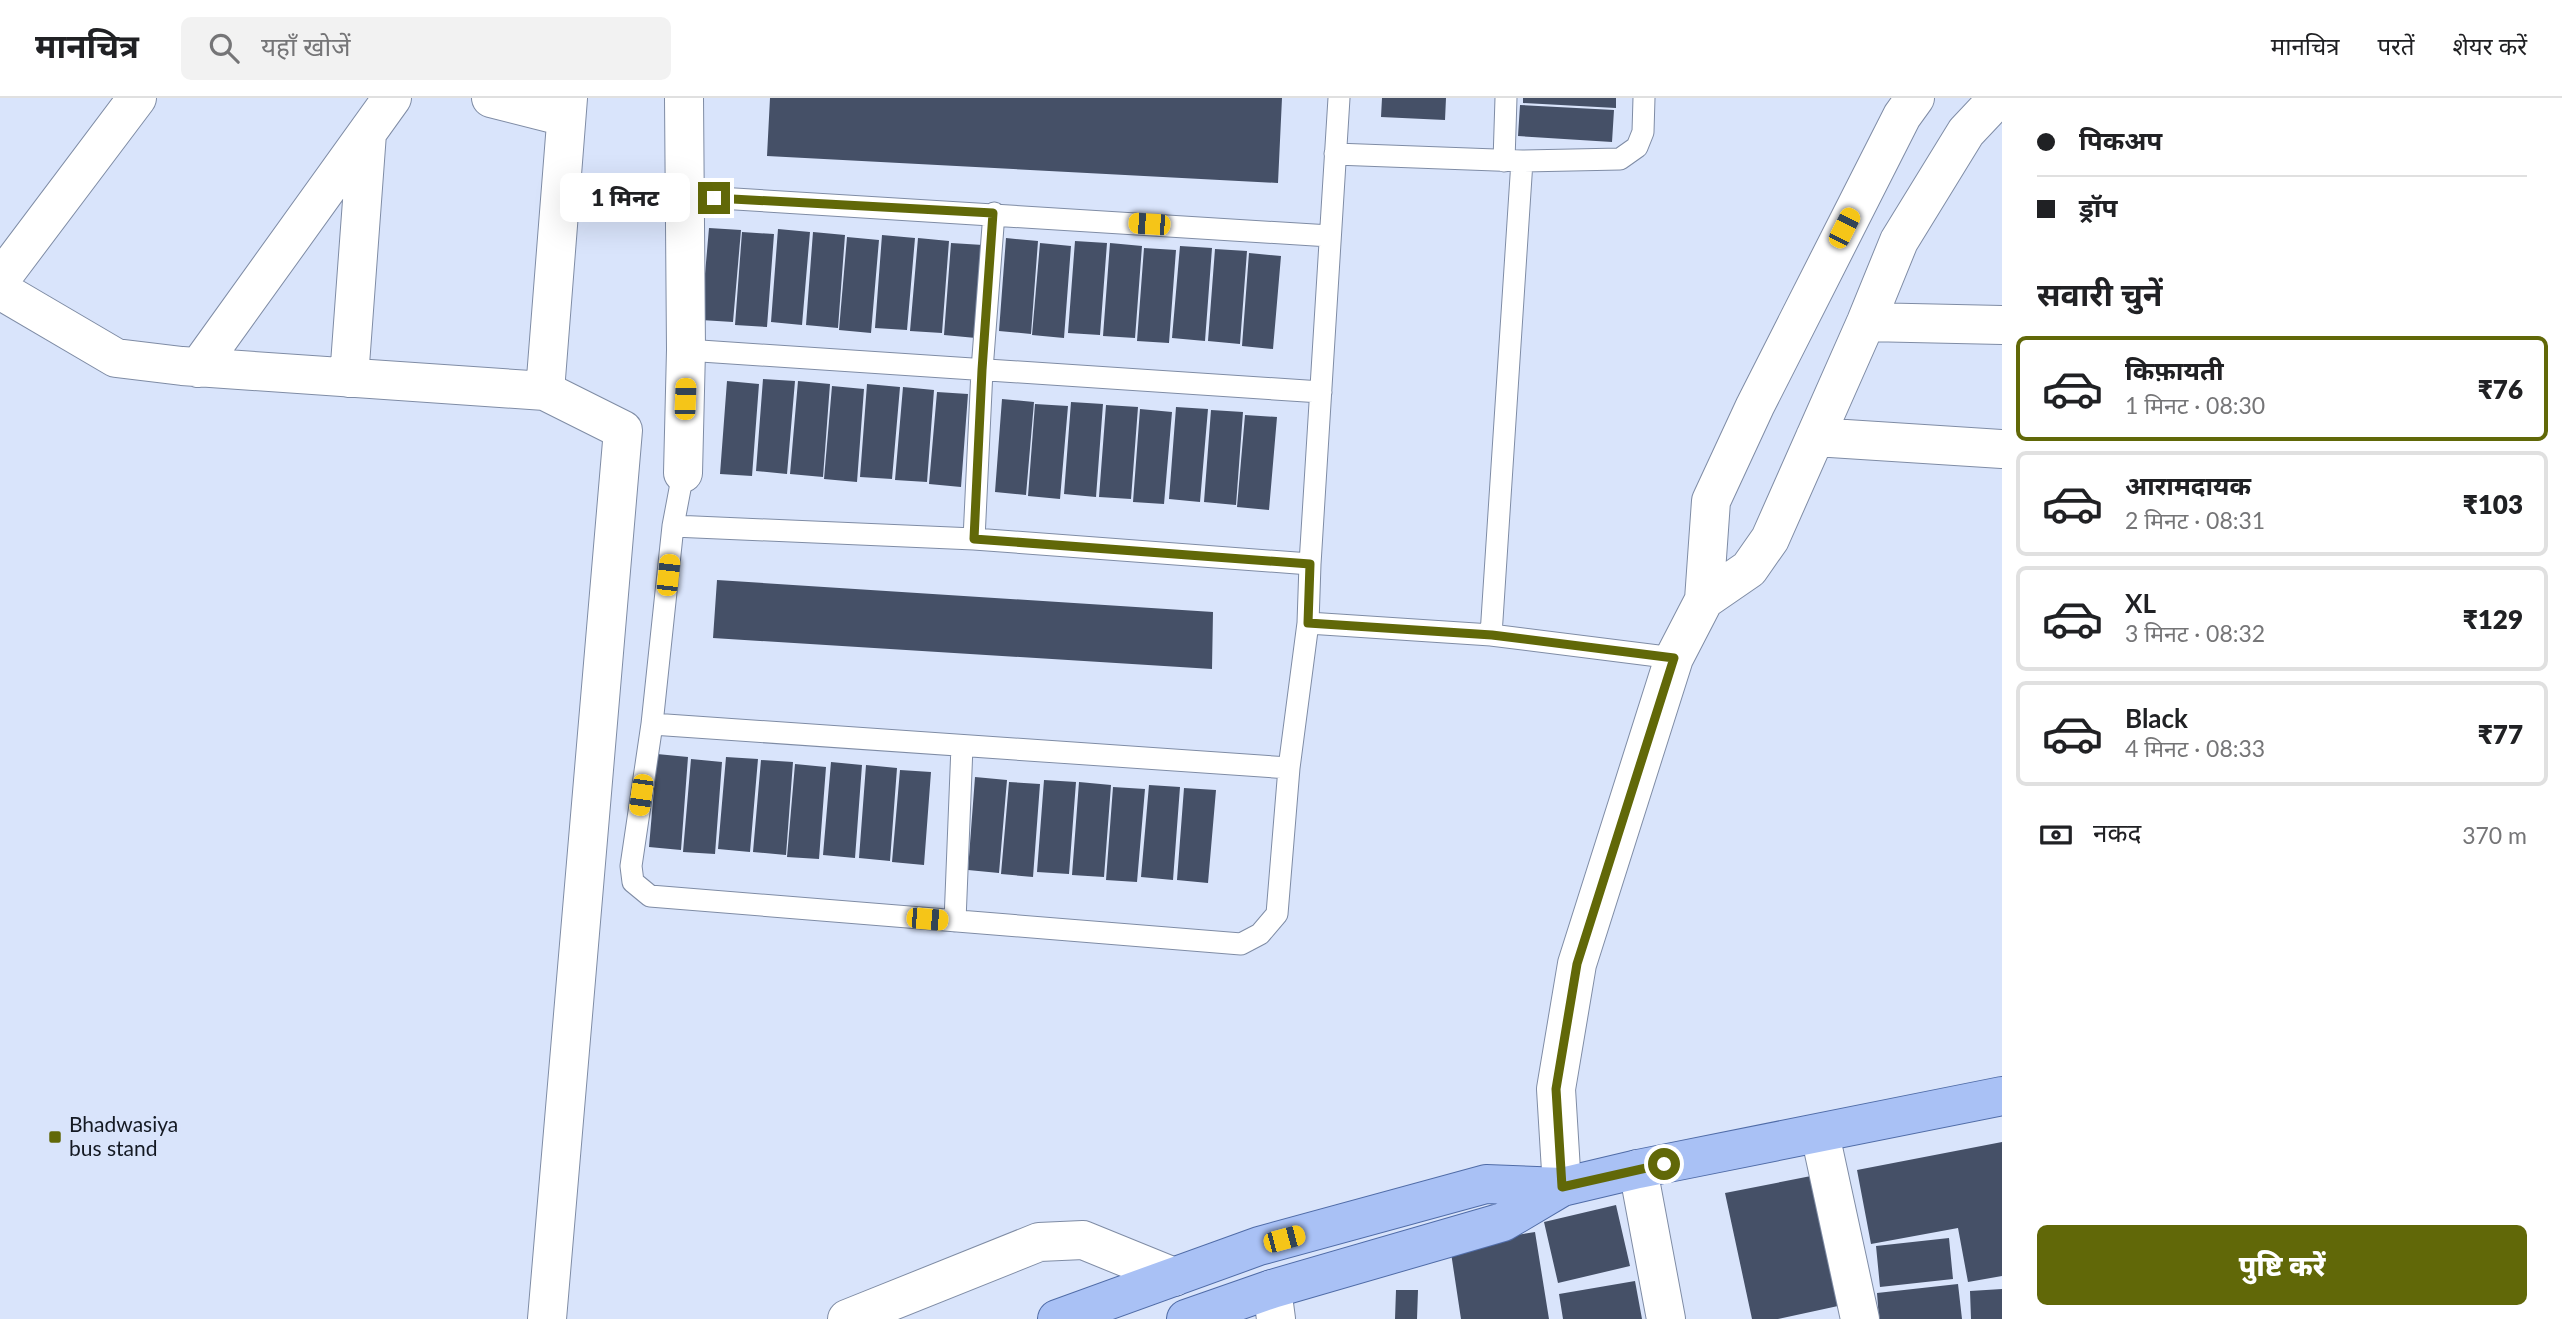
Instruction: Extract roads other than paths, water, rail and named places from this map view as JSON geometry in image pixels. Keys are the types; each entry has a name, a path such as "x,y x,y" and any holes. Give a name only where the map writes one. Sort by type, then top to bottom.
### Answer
{"main road":[{"path":"1057,1319 1259,1246 1486,1184 1562,1187 1638,1169 2002,1096"},
{"path":"1186,1319 1274,1304 1503,1222 1562,1187"}],"street":[{"path":"0,280 137,98"},
{"path":"198,368 392,98"},
{"path":"491,98 567,108 545,391"},
{"path":"683,472 686,350 684,98"},
{"path":"1562,1187 1556,1089 1577,964 1674,658 1704,600 1711,501 1839,238 1902,116 1915,98"},
{"path":"1704,600 1749,569 1770,539 1899,241 1966,132 1998,98"},
{"path":"349,378 367,133"},
{"path":"0,290 116,358 198,368 545,391 623,430 547,1319"},
{"path":"1866,322 2002,325"},
{"path":"1815,438 2002,449"},
{"path":"1820,1134 1860,1319"},
{"path":"1638,1169 1666,1319"},
{"path":"847,1319 1039,1242 1083,1240 1174,1277"}],"lane":[{"path":"683,472 673,526 652,723 631,866 633,882 650,896 1241,944 1261,934 1277,914 1290,768 1308,623 1339,98"},
{"path":"1492,635 1513,161 1506,98"},
{"path":"1335,154 1513,161 1620,159 1637,147 1643,132 1644,98"},
{"path":"686,196 1330,236"},
{"path":"974,539 993,213"},
{"path":"686,350 1321,391"},
{"path":"673,526 974,539 1310,564"},
{"path":"1308,623 1492,635 1674,658"},
{"path":"652,723 1290,768"},
{"path":"955,921 962,746"}],"place":[{"name":"Bhadwasiya bus stand","path":"55,1137"}]}
